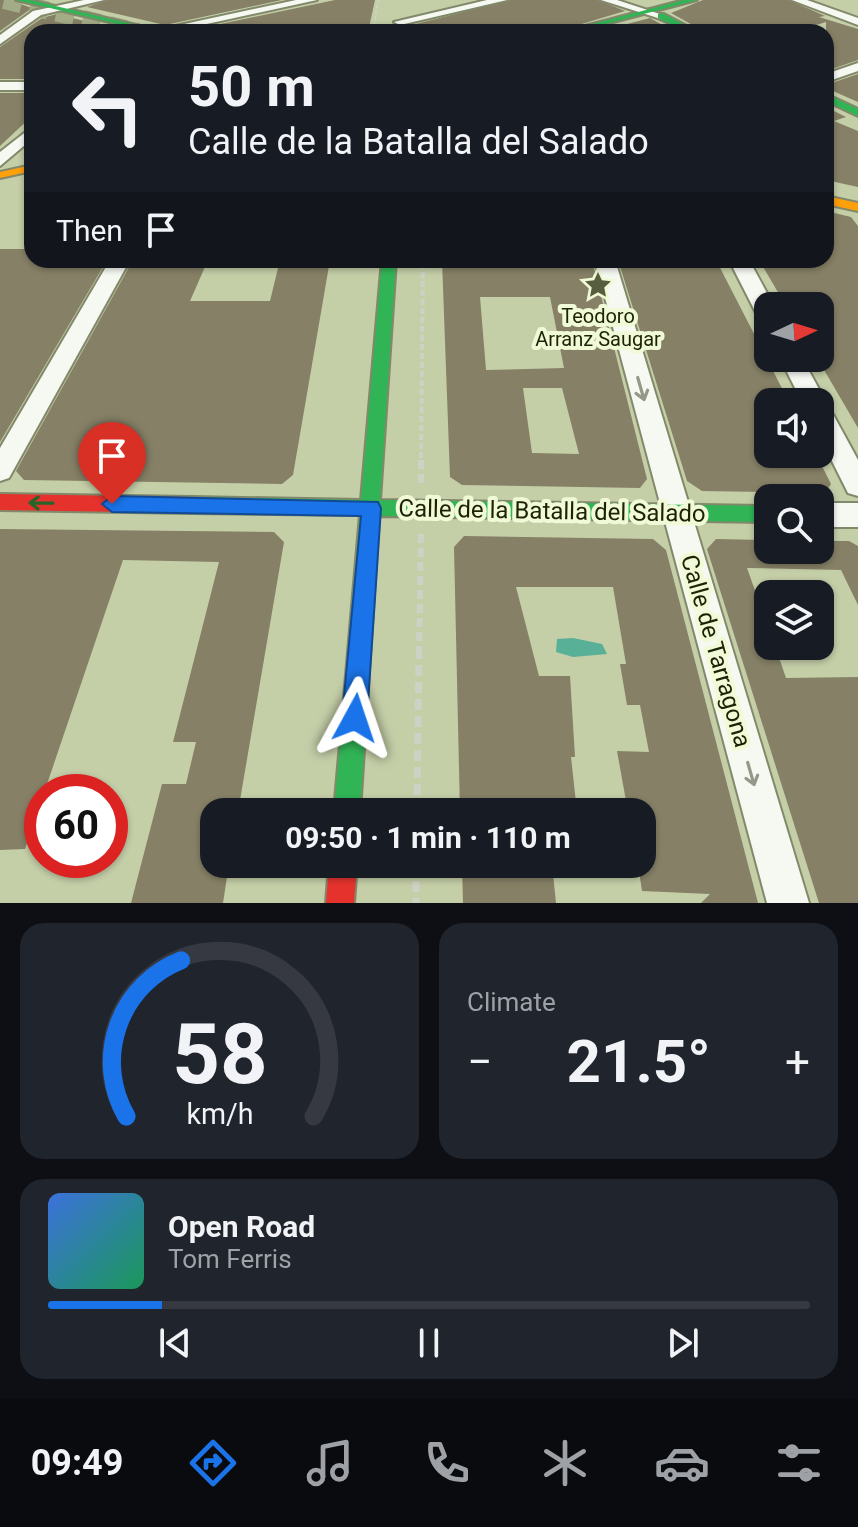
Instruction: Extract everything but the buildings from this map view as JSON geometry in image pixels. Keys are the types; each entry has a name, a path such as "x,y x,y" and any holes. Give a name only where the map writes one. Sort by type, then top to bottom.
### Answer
{"main road":[{"path":"20,0 93,24"},
{"path":"624,24 699,2"},
{"path":"0,3 121,24"},
{"path":"606,24 655,14 677,24"},
{"path":"834,101 858,113"},
{"path":"0,162 24,158"},
{"path":"0,175 24,170"},
{"path":"834,202 858,207"},
{"path":"348,798 388,268"},
{"name":"Calle de la Batalla del Salado","path":"0,502 754,514"},
{"path":"340,903 342,878"}],"street":[{"path":"0,40 44,10 99,0"},
{"path":"191,24 288,2 312,0"},
{"path":"409,24 442,13 502,0"},
{"path":"606,0 655,14"},
{"path":"797,0 858,22"},
{"path":"818,8 844,0"},
{"path":"400,24 402,8"},
{"path":"834,75 858,67"},
{"path":"0,86 24,86"},
{"path":"0,162 24,139"},
{"path":"0,471 115,268"},
{"name":"Calle de Tarragona","path":"607,268 788,903"},
{"path":"743,268 756,292"},
{"path":"834,440 858,485"},
{"path":"834,515 858,515"}],"path":[{"path":"374,24 378,0"},
{"path":"416,878 416,903"}],"water":[{"path":"573,638 602,644 607,654 573,657 556,652 557,639"}],"tunnel":[{"path":"4,0 104,24"}],"traffic: fast":[{"path":"20,0 126,24"},
{"path":"598,24 693,0"},
{"path":"661,16 678,24"},
{"path":"834,101 858,113"},
{"path":"348,798 388,268"},
{"path":"192,505 754,514"}],"traffic: slow":[{"path":"0,175 24,170"},
{"path":"834,202 858,207"}],"traffic: jam":[{"path":"0,502 192,505"},
{"path":"340,903 342,878"}],"place":[{"name":"Teodoro Arranz Saugar","path":"598,285"}],"route":[{"path":"112,504 371,508 355,718"}]}
